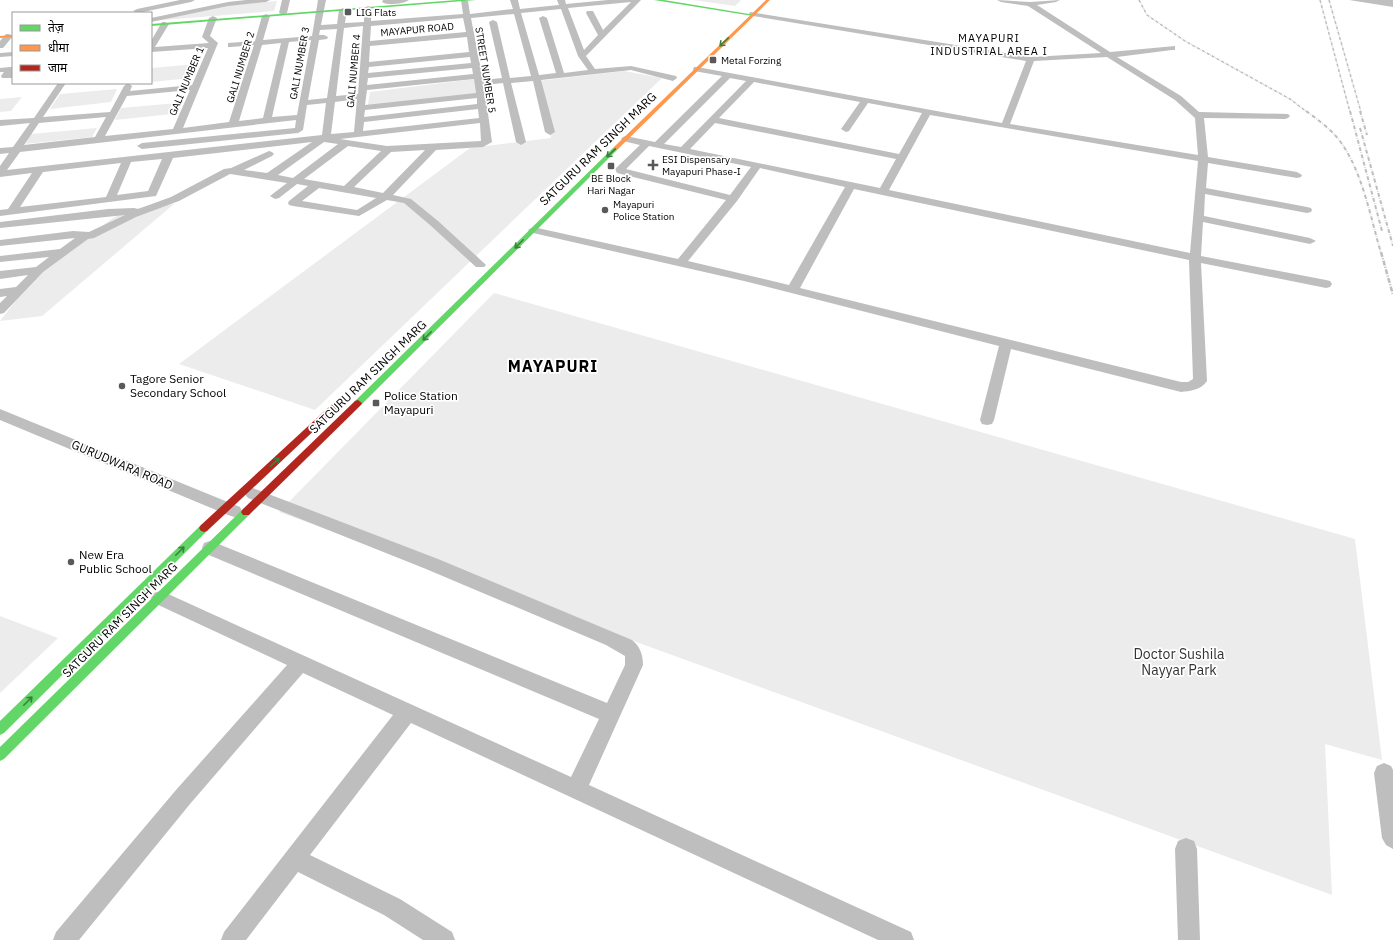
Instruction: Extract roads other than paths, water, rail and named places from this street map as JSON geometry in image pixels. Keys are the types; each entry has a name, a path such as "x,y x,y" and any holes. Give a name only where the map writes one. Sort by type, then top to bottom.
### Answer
{"main road":[{"path":"152,24 266,16 364,5 474,0"},
{"path":"656,0 750,14"},
{"path":"674,0 750,14"},
{"name":"SATGURU RAM SINGH MARG","path":"0,755 262,496 423,340 568,193 626,139 697,69 750,14 756,0"},
{"name":"SATGURU RAM SINGH MARG","path":"702,51 768,0"},
{"path":"152,24 283,13 343,10 364,5 410,2"},
{"name":"SATGURU RAM SINGH MARG","path":"558,191 580,170"},
{"name":"SATGURU RAM SINGH MARG","path":"0,729 224,508 341,401"}],"street":[{"path":"137,12 144,0"},
{"path":"137,12 191,0"},
{"path":"152,20 228,4 266,0"},
{"path":"283,13 286,0"},
{"name":"GALI NUMBER 3","path":"296,141 322,0"},
{"path":"514,0 517,12 531,19 561,75"},
{"path":"316,28 467,16 493,18 562,3 630,0"},
{"path":"582,56 637,0"},
{"path":"1001,0 1030,4 1056,0"},
{"path":"441,1 444,18"},
{"name":"STREET NUMBER 5","path":"433,147 483,144 487,142 474,54 468,44 470,34 464,1"},
{"path":"410,2 418,20"},
{"path":"562,3 579,14 602,36"},
{"path":"389,4 392,22"},
{"path":"532,230 793,289 1006,345 1181,387 1197,384 1200,381 1195,258 1202,160 1199,117 1178,98 1030,4"},
{"name":"GALI NUMBER 4","path":"358,135 364,65 370,54 366,44 368,24 364,5"},
{"path":"324,139 342,36 340,26 343,10"},
{"path":"613,11 628,10"},
{"path":"579,14 582,56 593,72"},
{"path":"750,14 1031,59 1109,55 1172,48"},
{"name":"GALI NUMBER 2","path":"233,125 260,42 266,16"},
{"path":"493,18 521,142"},
{"name":"GALI NUMBER 1","path":"176,132 212,49 214,42 206,36 212,19"},
{"path":"531,19 536,78 550,132"},
{"path":"152,45 165,24"},
{"name":"MAYAPUR ROAD","path":"366,44 470,34"},
{"path":"0,46 7,36"},
{"path":"232,45 342,36"},
{"path":"267,121 286,40"},
{"path":"152,47 212,49"},
{"path":"152,57 212,49"},
{"path":"0,55 12,54"},
{"path":"364,65 474,54"},
{"path":"1005,126 1031,59"},
{"path":"363,76 475,65"},
{"path":"303,102 331,100 362,92 478,80 506,81 631,68 673,78"},
{"path":"0,70 10,69 5,76 12,75"},
{"path":"697,69 1005,126 1297,175"},
{"path":"728,75 652,144 620,169 621,171 733,199"},
{"path":"684,150 752,79"},
{"path":"61,84 15,150 4,161 0,174 324,139 483,120"},
{"path":"98,141 129,84"},
{"path":"124,94 195,87"},
{"path":"361,108 480,95"},
{"path":"846,129 866,100"},
{"path":"360,120 482,106"},
{"path":"883,191 928,111"},
{"path":"0,123 113,114"},
{"path":"1197,115 1285,116"},
{"path":"0,151 300,118"},
{"path":"713,120 902,157"},
{"path":"130,147 298,130"},
{"path":"269,177 324,139 387,149 433,147"},
{"path":"626,139 883,191 1195,258 1326,284"},
{"path":"275,196 346,143"},
{"path":"316,185 294,203 359,213 385,197 433,147"},
{"path":"324,207 346,190 388,151 387,149"},
{"path":"0,243 73,234 95,234 142,211 175,199 222,174 233,171 269,154"},
{"path":"152,194 169,155"},
{"path":"4,161 23,159"},
{"path":"110,199 128,159"},
{"path":"681,263 733,199 757,165"},
{"path":"12,212 40,169"},
{"path":"233,171 407,200 480,265"},
{"path":"793,289 851,185"},
{"path":"1200,190 1307,210"},
{"path":"0,212 12,212 152,194"},
{"path":"152,194 156,199 155,207"},
{"path":"0,226 108,212 142,211"},
{"path":"1198,218 1310,241"},
{"path":"0,309 39,270 86,235"},
{"path":"0,259 64,252"},
{"path":"0,275 39,270"},
{"path":"0,293 20,290"},
{"path":"987,420 1006,345"},
{"name":"GURUDWARA ROAD","path":"0,414 243,515"},
{"path":"243,490 262,496 432,564 612,639 632,650 635,656 634,665 576,790"},
{"path":"210,548 610,714"},
{"path":"160,598 903,940"},
{"path":"64,940 183,797 300,663"},
{"path":"232,940 407,712"},
{"path":"1384,774 1393,838"},
{"path":"1186,849 1189,940"},
{"path":"295,859 392,907 444,940"}],"railway":[{"path":"1139,0 1147,15 1185,41 1290,99 1307,112"},
{"path":"1320,0 1350,112"},
{"path":"1329,0 1361,112"},
{"path":"1306,111 1334,134 1351,160 1364,190 1381,253"},
{"path":"1350,111 1382,231"},
{"path":"1360,111 1367,135"},
{"path":"1360,128 1393,246"},
{"path":"1381,252 1393,295"}],"place":[{"name":"LIG Flats","path":"348,12"},
{"name":"Metal Forzing","path":"713,60"},
{"name":"ESI Dispensary Mayapuri Phase-I","path":"653,165"},
{"name":"BE Block Hari Nagar","path":"611,166"},
{"name":"Mayapuri Police Station","path":"605,210"},
{"name":"Tagore Senior Secondary School","path":"122,386"},
{"name":"Police Station Mayapuri","path":"376,403"},
{"name":"New Era Public School","path":"71,562"}],"district":[{"name":"MAYAPURI INDUSTRIAL AREA I","path":"989,44"},
{"name":"MAYAPURI","path":"553,366"}],"park label":[{"name":"Doctor Sushila Nayyar Park","path":"1179,662"}]}
